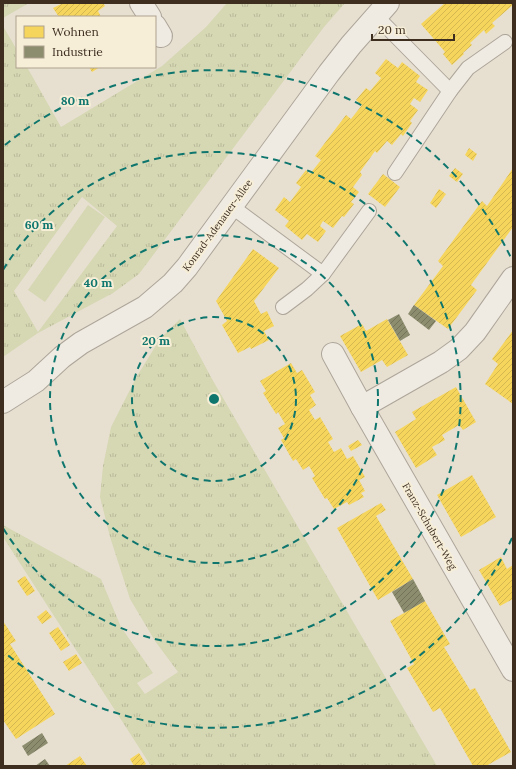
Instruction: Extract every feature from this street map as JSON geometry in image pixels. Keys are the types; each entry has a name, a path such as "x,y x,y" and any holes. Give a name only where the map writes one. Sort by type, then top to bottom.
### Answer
{"street":[{"path":"141,3 149,16"},
{"name":"Konrad-Adenauer-Allee","path":"3,402 36,381 62,356 81,343 146,307 173,283 187,267 329,73 382,9"},
{"path":"362,407 441,362 460,349 475,332 513,278"},
{"name":"Franz-Schubert-Weg","path":"333,354 362,407 506,640 513,670"}],"lane":[{"path":"382,9 450,91"},
{"path":"395,173 450,91 468,68 505,42"},
{"path":"231,206 324,274"},
{"path":"283,307 307,290 324,274 369,211"}],"green space":[{"path":"3,3 29,3 3,18"},
{"path":"227,3 345,3 324,27 139,274 113,293 38,333 3,357 3,26 16,48 16,68 28,68 61,127 162,66 206,27","holes":["82,197 117,226 38,332 14,291"]},
{"path":"88,205 105,217 45,302 28,290"},
{"path":"180,319 212,379 437,766 151,766 3,537 3,525 101,579 121,627 153,673 137,683 145,694 178,672 155,641 130,599 110,537 100,497 103,466 111,427 137,376 160,339"}],"building: Wohnen":[{"path":"63,3 103,3 105,6 98,11 100,16 58,16 53,8"},
{"path":"445,3 513,3 513,5 492,23 495,26 486,34 484,30 470,43 472,45 452,65 443,54 445,52 421,24"},
{"path":"386,59 398,68 402,62 420,76 416,82 428,90 420,102 414,98 410,104 418,110 410,121 412,123 403,136 401,134 392,145 387,141 377,153 375,151 360,172 362,175 353,187 359,192 351,202 354,204 344,217 342,216 333,228 323,221 320,226 326,231 318,242 307,234 302,240 285,226 289,221 275,210 284,197 290,202 301,187 296,183 306,170 310,174 321,160 315,156 346,115 351,119 362,105 356,100 366,88 370,91 381,78 375,73"},
{"path":"90,68 98,68 92,72"},
{"path":"469,148 477,154 473,161 465,155"},
{"path":"455,168 463,174 457,182 449,176"},
{"path":"513,168 513,227 471,285 477,290 448,329 414,305 443,266 438,261 482,201 487,206"},
{"path":"383,174 400,187 385,207 368,194"},
{"path":"439,189 446,194 436,208 430,203"},
{"path":"253,249 279,268 254,301 261,314 267,311 274,326 264,331 269,340 251,349 250,347 238,353 222,325 227,321 216,301"},
{"path":"387,319 408,355 387,367 382,360 361,372 340,336 362,324 366,331"},
{"path":"513,330 513,404 485,384 498,364 492,359"},
{"path":"291,363 297,373 302,370 315,392 310,395 316,405 309,410 315,420 320,417 333,439 328,442 334,452 341,448 347,459 353,456 365,477 359,480 365,491 361,493 364,497 349,505 347,502 334,509 327,498 325,499 312,478 315,476 309,466 303,470 296,459 293,461 281,440 284,438 278,428 285,424 278,412 276,414 263,393 266,391 260,381"},
{"path":"456,387 476,422 463,430 459,425 442,435 445,440 432,447 437,455 416,468 395,432 416,419 412,412"},
{"path":"358,440 362,445 351,451 348,446"},
{"path":"472,475 496,517 461,537 437,495"},
{"path":"381,503 386,510 376,516 413,579 378,600 337,528"},
{"path":"501,557 507,569 513,565 513,599 500,606 479,570"},
{"path":"25,576 35,591 27,596 17,581"},
{"path":"425,601 450,644 444,647 470,690 475,688 511,752 486,766 473,766 440,708 433,712 407,668 414,664 390,621"},
{"path":"46,610 52,617 42,624 37,617"},
{"path":"3,621 16,641 10,644 55,714 16,739 3,720"},
{"path":"58,627 70,645 61,651 49,633"},
{"path":"76,654 82,663 69,671 63,662"},
{"path":"139,753 146,764 143,766 134,766 130,759"},
{"path":"80,756 87,766 65,766"}],"building: Industrie":[{"path":"414,305 436,321 429,330 408,314"},
{"path":"399,314 410,335 400,341 388,320"},
{"path":"413,579 425,601 404,613 392,592"},
{"path":"42,733 48,743 28,756 22,746"},
{"path":"45,759 50,766 35,766"}]}
